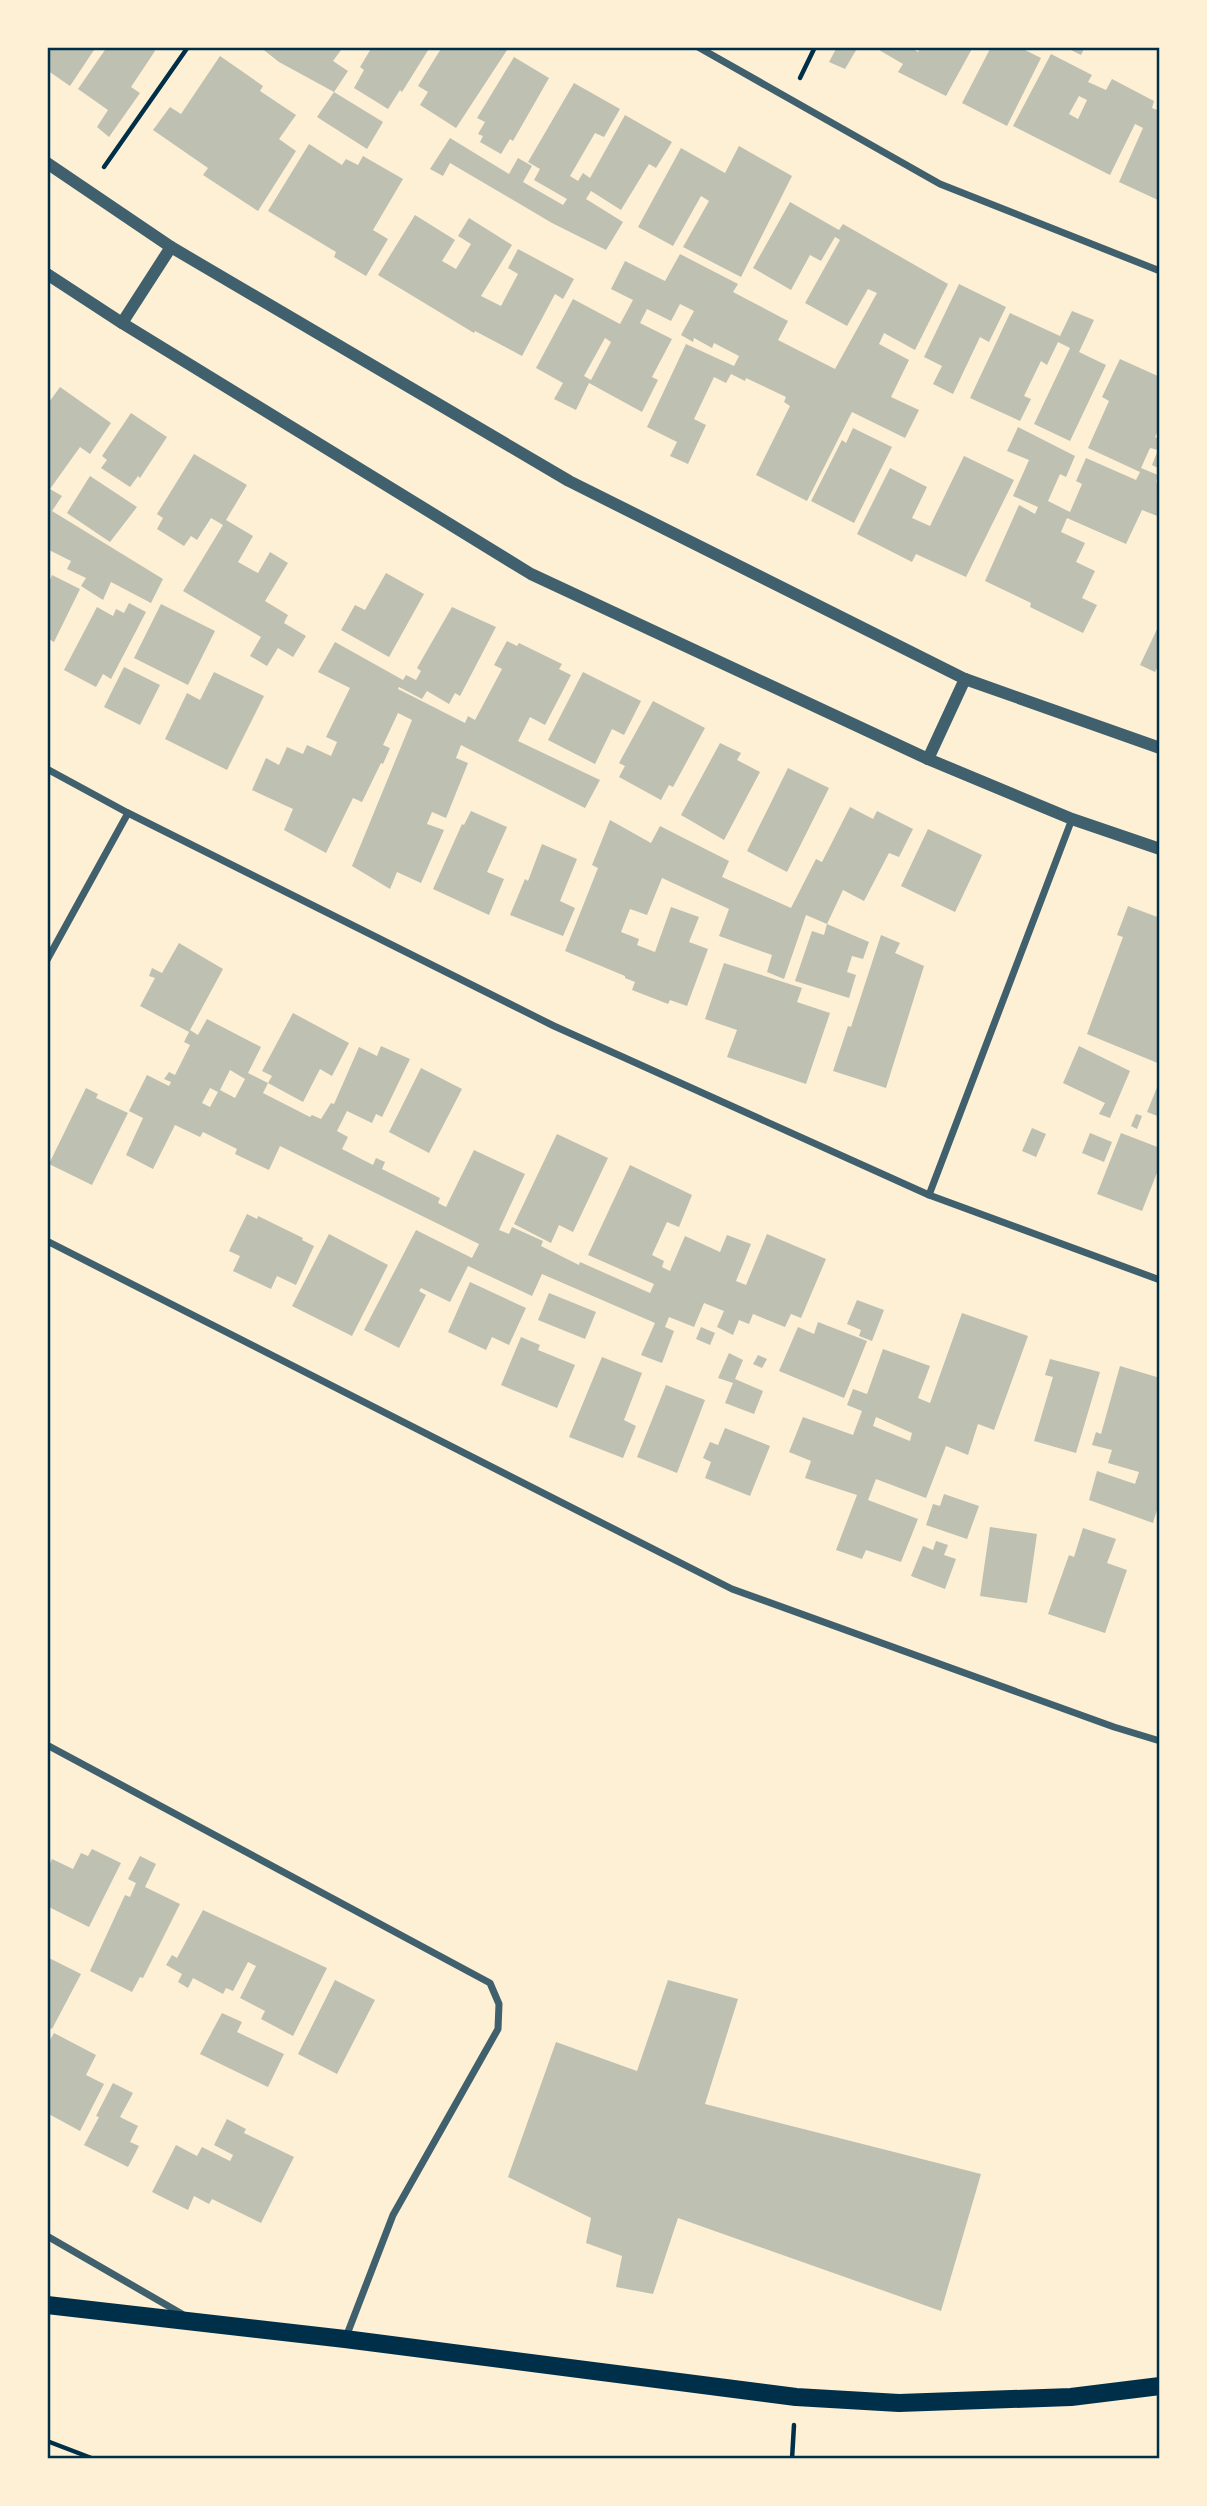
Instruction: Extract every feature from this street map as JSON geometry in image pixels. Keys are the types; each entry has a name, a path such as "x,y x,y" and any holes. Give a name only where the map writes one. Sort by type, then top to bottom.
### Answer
{"main road":[{"path":"47,2305 345,2339 796,2397 899,2403 1071,2397 1160,2386"}],"street":[{"path":"698,47 940,184 1160,271"},
{"path":"47,163 171,247 569,481 965,679 1160,748"},
{"path":"122,323 171,247"},
{"path":"47,274 122,323 531,574 928,759 1072,818 1160,849"},
{"path":"928,759 965,679"},
{"path":"47,769 128,813 554,1026 929,1195 1160,1280"},
{"path":"47,960 128,813"},
{"path":"929,1195 1072,818"},
{"path":"47,1241 732,1589 1114,1727 1160,1741"},
{"path":"47,1745 490,1983 499,2004 498,2029 393,2215 345,2339"},
{"path":"47,2236 195,2322"}],"path":[{"path":"87,191 188,47"},
{"path":"789,99 815,47"},
{"path":"47,2441 94,2459"}],"building":[{"path":"47,47 96,47 70,86 47,70"},
{"path":"107,47 150,47 155,51 131,87 140,93 109,137 97,127 108,110 78,89"},
{"path":"260,47 337,47 341,50 333,61 348,71 334,92 279,62"},
{"path":"372,47 430,47 388,109 354,88 364,70 360,67"},
{"path":"442,47 509,47 456,128 420,105 428,92 418,86"},
{"path":"837,47 858,47 845,69 829,62"},
{"path":"874,47 910,47 918,52 921,47 973,47 946,96 898,72 903,64"},
{"path":"991,47 1019,47 1041,58 1007,126 962,103"},
{"path":"1065,47 1085,47 1081,55"},
{"path":"1051,54 1092,75 1088,82 1106,90 1112,79 1154,101 1152,108 1160,111 1160,201 1119,182 1143,128 1135,124 1110,175 1013,126","holes":["1079,96 1087,100 1078,119 1069,114"]},
{"path":"220,56 263,86 260,91 296,115 279,139 296,151 258,211 203,175 208,168 153,130 170,107 181,114"},
{"path":"514,57 549,78 513,141 510,139 501,154 480,142 483,136 478,134 485,122 477,118"},
{"path":"574,83 620,109 604,137 595,133 570,176 578,181 583,173 590,178 625,115 672,142 656,168 649,164 621,210 591,191 586,199 623,222 606,250 552,223 450,163 443,176 430,169 450,138 509,174 518,158 532,166 523,182 563,205 567,199 534,180 540,169 528,162"},
{"path":"334,92 383,122 367,149 317,117"},
{"path":"309,144 342,165 346,159 358,165 363,156 403,179 373,230 388,239 366,276 334,257 336,252 268,211"},
{"path":"739,146 792,176 741,277 683,247 709,201 701,196 673,246 638,227 681,148 725,173"},
{"path":"790,202 839,230 843,224 948,284 915,350 884,333 879,344 909,360 891,397 919,410 905,438 852,412 807,501 756,475 790,406 784,402 786,397 746,378 745,381 731,374 726,383 714,377 694,419 706,425 688,464 670,456 677,442 647,427 686,344 734,366 739,356 714,343 712,348 694,338 693,342 681,335 694,311 680,304 671,321 647,309 640,323 672,339 652,377 658,380 642,412 589,383 576,410 554,399 563,383 536,368 573,299 620,324 633,300 611,289 625,261 665,281 680,254 738,284 733,292 788,321 778,340 835,369 877,293 868,289 847,326 805,303 840,240 835,237 821,261 810,255 791,290 753,268","holes":["605,338 611,342 591,380 584,376"]},
{"path":"415,215 455,240 442,261 456,269 471,244 458,236 469,218 512,245 481,296 501,306 518,274 508,268 518,249 574,279 563,299 555,294 522,356 475,331 474,333 378,275"},
{"path":"959,284 1006,307 989,342 980,337 953,394 933,384 942,366 924,357"},
{"path":"1072,311 1094,320 1079,352 1106,365 1070,441 1034,424 1070,348 1058,342 1047,365 1041,361 1024,396 1031,399 1020,421 970,398 1010,313 1060,336"},
{"path":"1120,359 1160,377 1160,426 1155,437 1160,440 1160,469 1152,465 1158,450 1150,448 1141,468 1158,475 1156,482 1160,483 1160,517 1142,510 1126,544 1067,518 1061,532 1085,543 1076,562 1095,571 1082,598 1097,605 1083,633 1030,607 1031,603 985,581 1019,505 1035,514 1038,507 1013,496 1029,460 1007,451 1018,427 1075,456 1066,477 1060,474 1048,501 1070,512 1082,484 1076,481 1086,458 1136,480 1140,472 1088,448 1109,401 1102,397"},
{"path":"60,387 111,423 90,454 80,447 50,489 62,496 52,511 163,579 151,603 111,582 103,600 81,586 86,578 67,569 71,561 47,549 47,405"},
{"path":"131,413 167,437 140,478 138,476 130,487 101,468 107,460 102,456"},
{"path":"853,428 892,447 854,523 811,501 842,440 846,443"},
{"path":"194,454 247,485 226,520 253,536 238,562 258,573 270,552 288,563 265,601 288,615 284,623 306,636 293,657 278,648 267,666 250,656 261,637 183,591 223,525 211,518 197,540 191,536 184,546 157,529 163,518 157,514"},
{"path":"964,456 1014,480 966,577 916,554 912,562 857,534 890,468 927,487 912,518 930,526"},
{"path":"90,476 137,507 110,542 67,513"},
{"path":"386,573 424,594 389,657 341,630 355,605 365,610"},
{"path":"52,575 80,589 54,642 47,638 47,579 50,580"},
{"path":"129,603 146,612 111,679 103,674 96,687 64,670 97,607 113,616 116,609 124,613"},
{"path":"161,604 215,631 188,685 134,658"},
{"path":"452,607 496,627 460,696 455,693 449,704 427,691 422,699 399,687 398,689 465,723 468,716 475,720 502,669 494,665 507,641 517,646 519,643 562,664 559,669 571,675 545,725 530,717 518,741 600,780 585,808 461,745 456,758 468,763 446,818 432,812 427,824 444,830 421,883 397,872 390,889 352,866 412,720 398,713 383,745 390,748 383,764 381,763 362,802 353,798 326,853 284,830 293,809 252,790 266,758 279,765 287,747 303,754 307,745 331,756 337,742 326,737 350,688 318,672 335,642 403,680 406,675 416,680 421,671 417,668"},
{"path":"1160,623 1160,662 1155,672 1140,665"},
{"path":"124,667 160,685 140,725 104,707"},
{"path":"214,672 264,696 227,770 165,739 187,693 200,700"},
{"path":"583,672 641,701 624,735 612,729 595,764 548,740"},
{"path":"653,701 705,728 673,787 669,785 661,800 619,777 625,766 619,763"},
{"path":"720,743 741,753 737,760 760,772 724,840 681,815"},
{"path":"788,768 829,788 787,872 747,851"},
{"path":"850,807 873,819 877,811 913,829 899,857 889,853 864,901 843,890 827,924 806,915 784,979 767,972 772,955 719,936 729,909 662,878 647,915 630,909 621,932 639,939 637,945 655,952 671,907 699,917 689,942 708,949 687,1006 670,1000 668,1004 632,990 635,982 625,976 565,951 598,868 592,865 610,820 651,843 660,826 729,861 722,877 791,908 816,859 822,862"},
{"path":"471,811 507,827 487,872 504,879 489,915 433,889 462,824 464,825"},
{"path":"928,829 982,855 955,912 901,886"},
{"path":"542,844 577,859 560,901 575,908 563,936 510,915 525,879 528,881"},
{"path":"1128,906 1160,918 1160,1064 1087,1034 1123,937 1117,935"},
{"path":"827,924 869,942 863,959 852,956 847,972 856,975 849,998 795,981 812,931 824,935"},
{"path":"881,935 900,943 895,953 924,966 886,1088 833,1071 848,1026 851,1027"},
{"path":"179,943 223,969 189,1032 140,1006 155,978 149,976 152,968 162,973"},
{"path":"724,963 802,988 797,1002 830,1013 806,1084 727,1057 737,1030 705,1019"},
{"path":"293,1013 349,1043 332,1076 320,1069 303,1102 268,1083 272,1076 262,1071"},
{"path":"207,1019 261,1047 248,1073 268,1083 263,1093 310,1117 312,1115 321,1119 331,1103 334,1104 359,1047 377,1056 381,1046 410,1059 382,1117 376,1114 372,1123 347,1111 337,1131 348,1137 342,1149 373,1165 376,1158 385,1162 382,1169 440,1198 438,1203 446,1207 474,1150 525,1174 499,1230 509,1234 512,1227 543,1241 541,1246 579,1265 580,1262 650,1293 654,1284 588,1255 630,1165 692,1195 679,1227 667,1222 652,1255 664,1261 662,1267 670,1271 685,1236 720,1252 727,1235 751,1244 736,1281 746,1285 767,1234 826,1259 801,1318 791,1314 785,1327 753,1314 749,1324 739,1320 733,1335 717,1327 724,1311 704,1303 694,1327 669,1317 665,1327 674,1331 662,1363 641,1355 655,1323 542,1274 532,1296 468,1266 450,1302 421,1288 419,1291 426,1295 399,1348 364,1330 416,1230 472,1258 479,1244 280,1146 269,1170 235,1154 237,1149 203,1132 200,1137 175,1125 153,1169 126,1155 143,1118 129,1111 147,1075 169,1086 171,1082 164,1079 169,1072 175,1075 190,1045 184,1042 190,1030 198,1035","holes":["230,1070 245,1079 235,1098 220,1090","210,1088 218,1092 210,1107 202,1103"]},
{"path":"1079,1046 1130,1071 1110,1118 1099,1114 1105,1103 1063,1083"},
{"path":"421,1068 462,1089 429,1153 389,1132"},
{"path":"1160,1080 1160,1117 1147,1112"},
{"path":"86,1088 98,1094 96,1098 128,1113 92,1185 49,1164"},
{"path":"1136,1114 1142,1116 1137,1129 1131,1126"},
{"path":"1032,1128 1046,1134 1036,1157 1022,1151"},
{"path":"1090,1133 1112,1142 1104,1162 1082,1153"},
{"path":"1121,1133 1160,1148 1160,1165 1142,1211 1097,1194"},
{"path":"557,1134 608,1158 573,1232 559,1225 551,1243 514,1224"},
{"path":"247,1214 257,1219 258,1216 314,1246 296,1285 277,1276 271,1289 233,1271 240,1256 229,1251"},
{"path":"329,1234 388,1265 352,1336 292,1306"},
{"path":"470,1282 526,1308 509,1345 492,1337 486,1350 448,1332"},
{"path":"549,1293 596,1312 585,1339 538,1320"},
{"path":"857,1300 884,1310 872,1341 859,1336 861,1330 847,1324"},
{"path":"962,1313 1028,1336 994,1430 978,1424 968,1455 946,1446 926,1498 876,1479 868,1500 918,1519 901,1562 866,1550 862,1559 836,1550 857,1495 805,1478 811,1461 789,1452 803,1417 853,1435 862,1411 847,1405 853,1389 867,1394 883,1349 930,1366 918,1398 930,1403","holes":["876,1417 912,1433 910,1441 873,1426"]},
{"path":"818,1322 867,1341 844,1398 779,1371 798,1327 814,1334"},
{"path":"701,1327 715,1333 710,1345 696,1339"},
{"path":"521,1337 540,1345 538,1350 575,1365 557,1408 501,1385"},
{"path":"729,1353 743,1360 735,1379 763,1391 754,1414 725,1403 733,1383 718,1378"},
{"path":"758,1355 767,1359 762,1368 753,1364"},
{"path":"602,1357 642,1373 624,1420 636,1426 623,1458 569,1437"},
{"path":"1050,1359 1100,1372 1076,1453 1034,1441 1053,1377 1045,1375"},
{"path":"1120,1366 1160,1378 1160,1500 1153,1523 1089,1500 1097,1471 1135,1484 1139,1472 1108,1463 1112,1450 1092,1445 1096,1432 1101,1434"},
{"path":"666,1385 705,1400 677,1473 637,1457"},
{"path":"725,1428 770,1446 750,1496 705,1478 711,1462 703,1458 710,1442 718,1445"},
{"path":"944,1494 979,1506 967,1539 926,1525 933,1504 940,1506"},
{"path":"990,1527 1037,1534 1027,1603 980,1596"},
{"path":"1083,1528 1116,1539 1107,1563 1127,1570 1105,1633 1048,1614 1069,1555 1074,1557"},
{"path":"936,1541 948,1545 944,1555 956,1559 945,1589 911,1576 923,1546 933,1550"},
{"path":"92,1849 121,1863 89,1927 47,1906 47,1870 52,1859 73,1869 81,1853 88,1856"},
{"path":"140,1856 156,1864 145,1887 180,1904 143,1978 140,1977 132,1992 90,1971 125,1895 130,1897 136,1883 128,1879"},
{"path":"203,1910 327,1968 293,2036 261,2019 265,2011 240,1998 256,1966 248,1962 233,1991 226,1988 223,1994 193,1978 188,1988 178,1982 182,1974 166,1965 172,1955 177,1958"},
{"path":"47,1957 81,1974 52,2029 47,2027"},
{"path":"335,1980 375,2000 337,2074 298,2054"},
{"path":"668,1980 738,1999 705,2104 981,2174 941,2311 678,2218 653,2294 616,2287 622,2256 586,2243 591,2218 508,2177 556,2042 637,2071"},
{"path":"222,2013 242,2022 237,2032 284,2054 268,2087 200,2054"},
{"path":"54,2033 96,2055 86,2075 104,2084 80,2131 47,2113 47,2045"},
{"path":"113,2083 133,2093 120,2117 138,2126 130,2142 139,2146 128,2167 84,2145"},
{"path":"227,2119 246,2129 244,2133 294,2157 261,2223 212,2199 209,2204 194,2196 188,2210 152,2192 176,2145 197,2156 202,2147 230,2161 233,2155 214,2145"}]}
